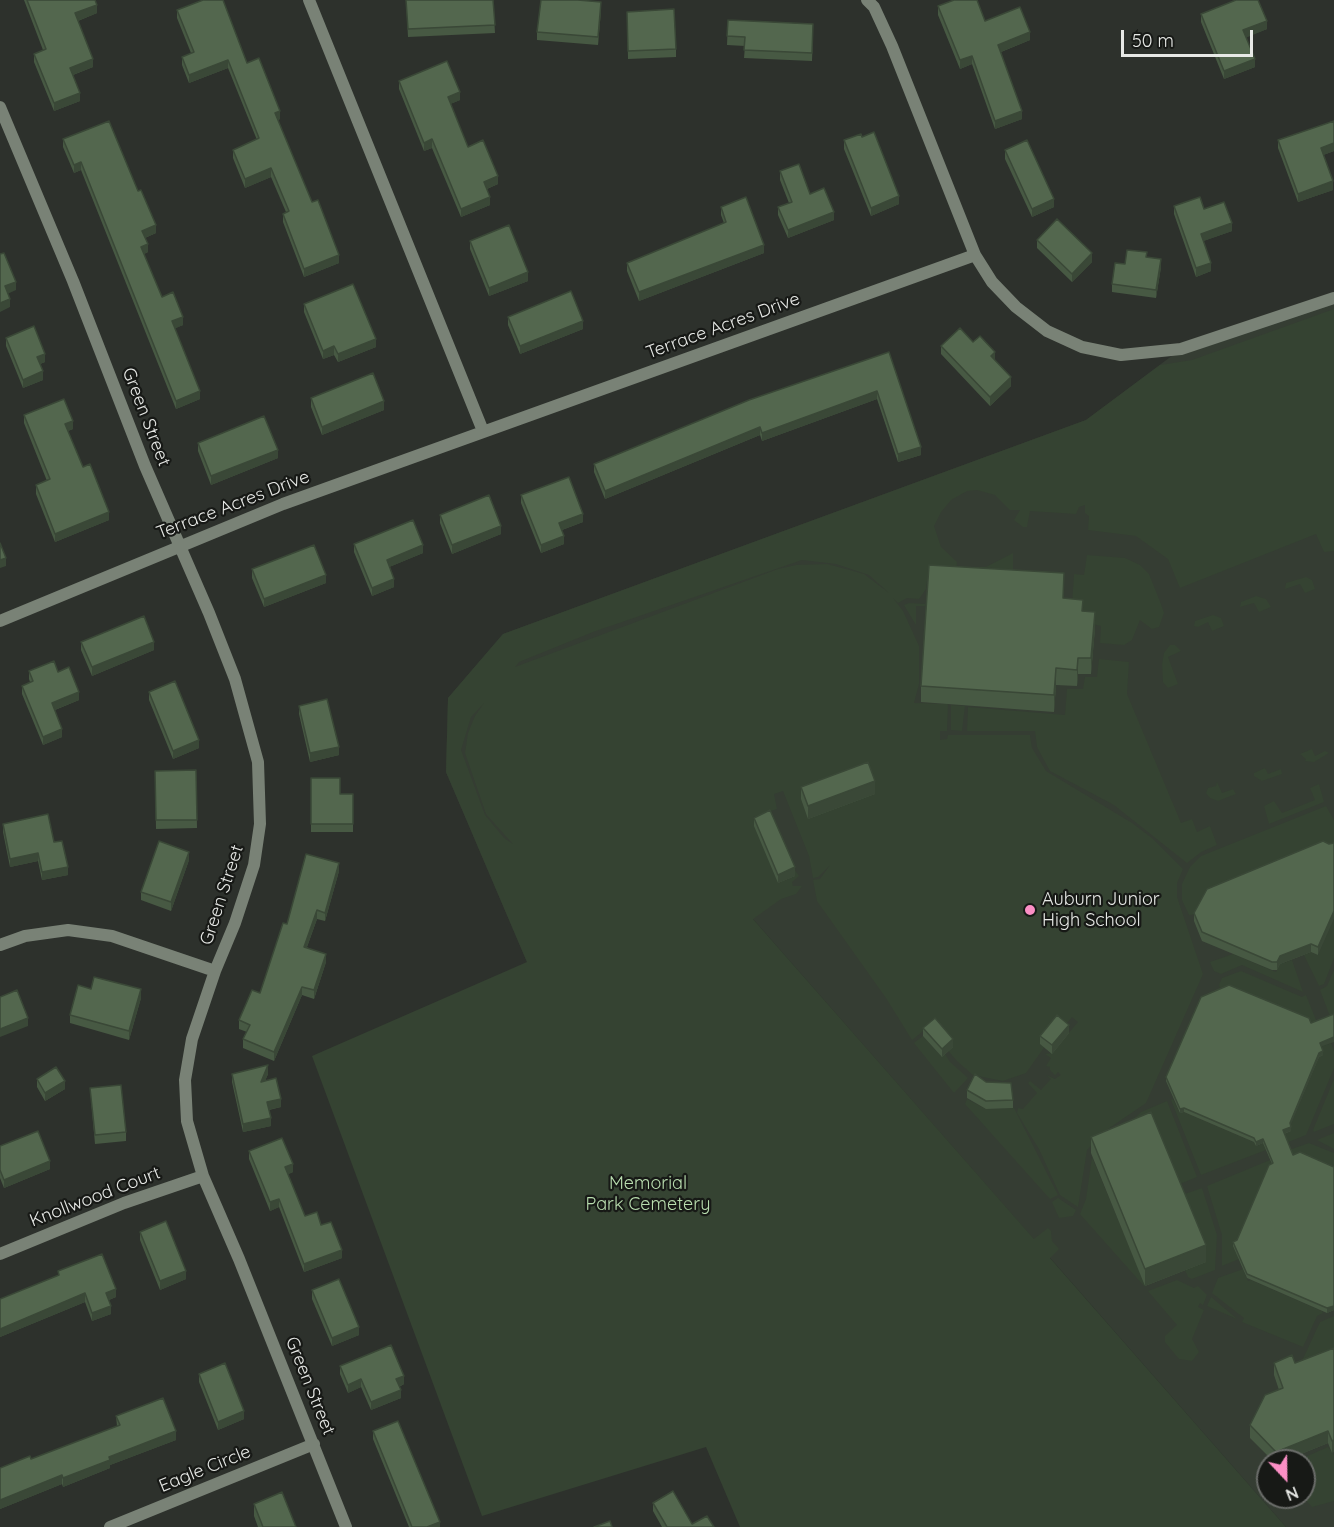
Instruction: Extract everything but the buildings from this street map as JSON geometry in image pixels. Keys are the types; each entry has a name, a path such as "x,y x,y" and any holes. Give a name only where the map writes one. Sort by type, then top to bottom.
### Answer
{"street":[{"path":"309,0 483,430"},
{"path":"867,0 874,8 892,46 975,255 992,282 1016,307 1047,331 1082,347 1121,355 1181,349 1334,297"},
{"name":"Green Street","path":"0,107 73,281 178,545 209,613 235,680 258,762 260,824 254,865 236,923 215,972 192,1039 185,1080 187,1122 203,1176 346,1527"},
{"name":"Terrace Acres Drive","path":"0,621 178,545 483,430 975,255"},
{"path":"0,945 25,936 69,930 112,936 215,972"},
{"name":"Knollwood Court","path":"0,1254 124,1203 203,1176"},
{"name":"Eagle Circle","path":"110,1527 314,1444"}],"shaded area":[{"name":"Auburn Junior High School","path":"1334,299 1334,1527 1286,1527 1270,1509 1316,1509 1316,1449 1256,1449 1256,1493 753,919 527,962 446,772 448,698 503,634 1086,420 1181,349"}],"green space":[{"name":"Memorial Park Cemetery","path":"1334,309 1334,551 1324,552 1316,534 1180,588 1168,559 1136,536 1088,530 1089,516 1085,513 1085,505 1079,507 1076,514 1030,511 1027,527 1023,527 1014,520 1020,510 1010,510 995,495 977,490 967,491 951,500 941,512 934,526 941,547 957,562 956,578 927,581 926,589 919,599 907,598 898,603 893,598 903,611 919,646 919,684 914,703 948,704 947,731 940,731 940,740 947,739 948,735 1030,735 1032,748 1046,771 1132,823 1153,839 1183,869 1177,883 1177,897 1203,974 1146,1103 1105,1131 1087,1150 1078,1207 1060,1195 1039,1149 1017,1113 1018,1108 1023,1109 1037,1093 1028,1083 1030,1081 1041,1090 1051,1079 1046,1075 1055,1079 1061,1075 1058,1072 1055,1075 1050,1067 1046,1066 1051,1058 1045,1054 1052,1053 1078,1022 1072,1017 1066,1024 1062,1022 1026,1073 1003,1081 973,1075 957,1061 928,1027 912,1040 886,998 817,901 813,880 820,879 830,865 818,877 813,878 809,856 783,791 774,794 777,809 753,817 778,883 794,876 794,869 799,876 792,882 793,886 802,886 796,894 781,899 753,919 1034,1239 1048,1228 1051,1231 1052,1241 1059,1249 1050,1258 1256,1493 1256,1509 1270,1509 1286,1527 740,1527 706,1447 482,1516 312,1056 527,962 446,772 448,698 503,634 1086,420 1160,365 1192,360","holes":["802,560 836,564 869,575 889,593 864,574 827,564 796,565 778,569 515,667 519,662 593,632","484,703 475,716 468,733 465,753 486,814 513,844 504,838 485,815 461,750 471,717"]},
{"path":"1013,553 1013,570 1034,572 971,575 972,567 986,567"},
{"path":"1087,555 1125,558 1140,565 1149,574 1164,613 1159,627 1152,629 1140,620 1132,640 1124,645 1100,643 1101,626 1088,623 1072,605 1074,574 1084,575"},
{"path":"1306,577 1312,580 1315,589 1305,593 1300,584 1285,589 1286,583"},
{"path":"1256,596 1266,599 1271,607 1259,612 1254,603 1240,607 1241,602"},
{"path":"925,604 925,606 916,606 916,625 904,605"},
{"path":"1213,615 1221,618 1224,626 1212,631 1208,622 1198,627 1194,626 1195,621"},
{"path":"1170,645 1175,645 1181,651 1168,657 1178,684 1168,688 1163,682 1162,664 1164,653"},
{"path":"1099,659 1129,662 1127,694 1181,823 1192,819 1197,832 1210,826 1217,845 1201,852 1187,863 1114,805 1050,771 1037,747 1035,731 967,731 968,707 1065,715 1067,689 1083,689 1085,677 1097,677"},
{"path":"951,705 965,706 962,731 951,730"},
{"path":"1312,749 1315,756 1325,751 1329,753 1314,762 1305,761 1306,759 1300,754"},
{"path":"1265,768 1268,774 1281,769 1282,774 1262,781 1254,776 1254,773"},
{"path":"1217,782 1222,793 1233,789 1236,794 1218,801 1210,798 1206,793 1208,788 1216,786"},
{"path":"1319,784 1324,802 1269,824 1264,806 1274,801 1282,813 1315,800 1310,788"},
{"path":"1326,806 1334,820 1334,848 1198,914 1189,915 1182,900 1182,884 1190,867 1201,856"},
{"path":"1334,919 1334,958 1324,984 1319,986 1304,955 1311,952 1318,955"},
{"path":"1233,954 1276,972 1280,964 1292,960 1303,992 1242,965 1221,974 1214,971 1210,962"},
{"path":"1334,970 1334,1018 1331,1019 1320,990 1327,986"},
{"path":"1241,971 1302,997 1306,995 1318,1025 1311,1027 1222,992 1219,985 1222,978"},
{"path":"923,1036 941,1056 945,1054 950,1062 968,1078 954,1093 914,1043"},
{"path":"1331,1043 1334,1051 1334,1068 1306,1135 1286,1143 1283,1134 1290,1127 1319,1057 1323,1055 1320,1047"},
{"path":"1334,1079 1334,1124 1314,1132 1313,1130"},
{"path":"967,1099 986,1109 1014,1108 1058,1195 1050,1199 965,1104"},
{"path":"1173,1099 1180,1113 1184,1112 1254,1142 1256,1146 1264,1143 1266,1150 1201,1175 1171,1100"},
{"path":"1167,1101 1197,1177 1175,1186 1126,1127 1141,1112"},
{"path":"1334,1133 1334,1149 1317,1140"},
{"path":"1309,1143 1334,1153 1334,1172 1293,1159 1289,1150"},
{"path":"1092,1157 1144,1286 1080,1214 1086,1199"},
{"path":"1270,1160 1273,1167 1266,1170 1267,1174 1237,1244 1234,1246 1239,1259 1222,1266 1222,1235 1207,1186"},
{"path":"1202,1188 1217,1235 1215,1270 1192,1279 1188,1277 1185,1270 1205,1261 1179,1196"},
{"path":"1058,1198 1076,1210 1073,1216 1059,1218 1052,1202"},
{"path":"1243,1269 1248,1281 1251,1280 1322,1311 1323,1313 1317,1316 1303,1347 1242,1322 1244,1318 1212,1293 1218,1278"},
{"path":"1177,1280 1194,1288 1198,1286 1207,1295 1203,1305 1200,1303 1198,1307 1204,1310 1192,1339 1199,1352 1192,1361 1179,1359 1165,1342 1165,1336 1177,1325 1148,1291"},
{"path":"1211,1297 1237,1319 1207,1306"},
{"path":"1334,1316 1334,1360 1302,1361 1320,1322"},
{"path":"1328,1447 1334,1455 1334,1501 1316,1506 1316,1452"}],"place":[{"name":"Auburn Junior High School","path":"1030,910"}]}
